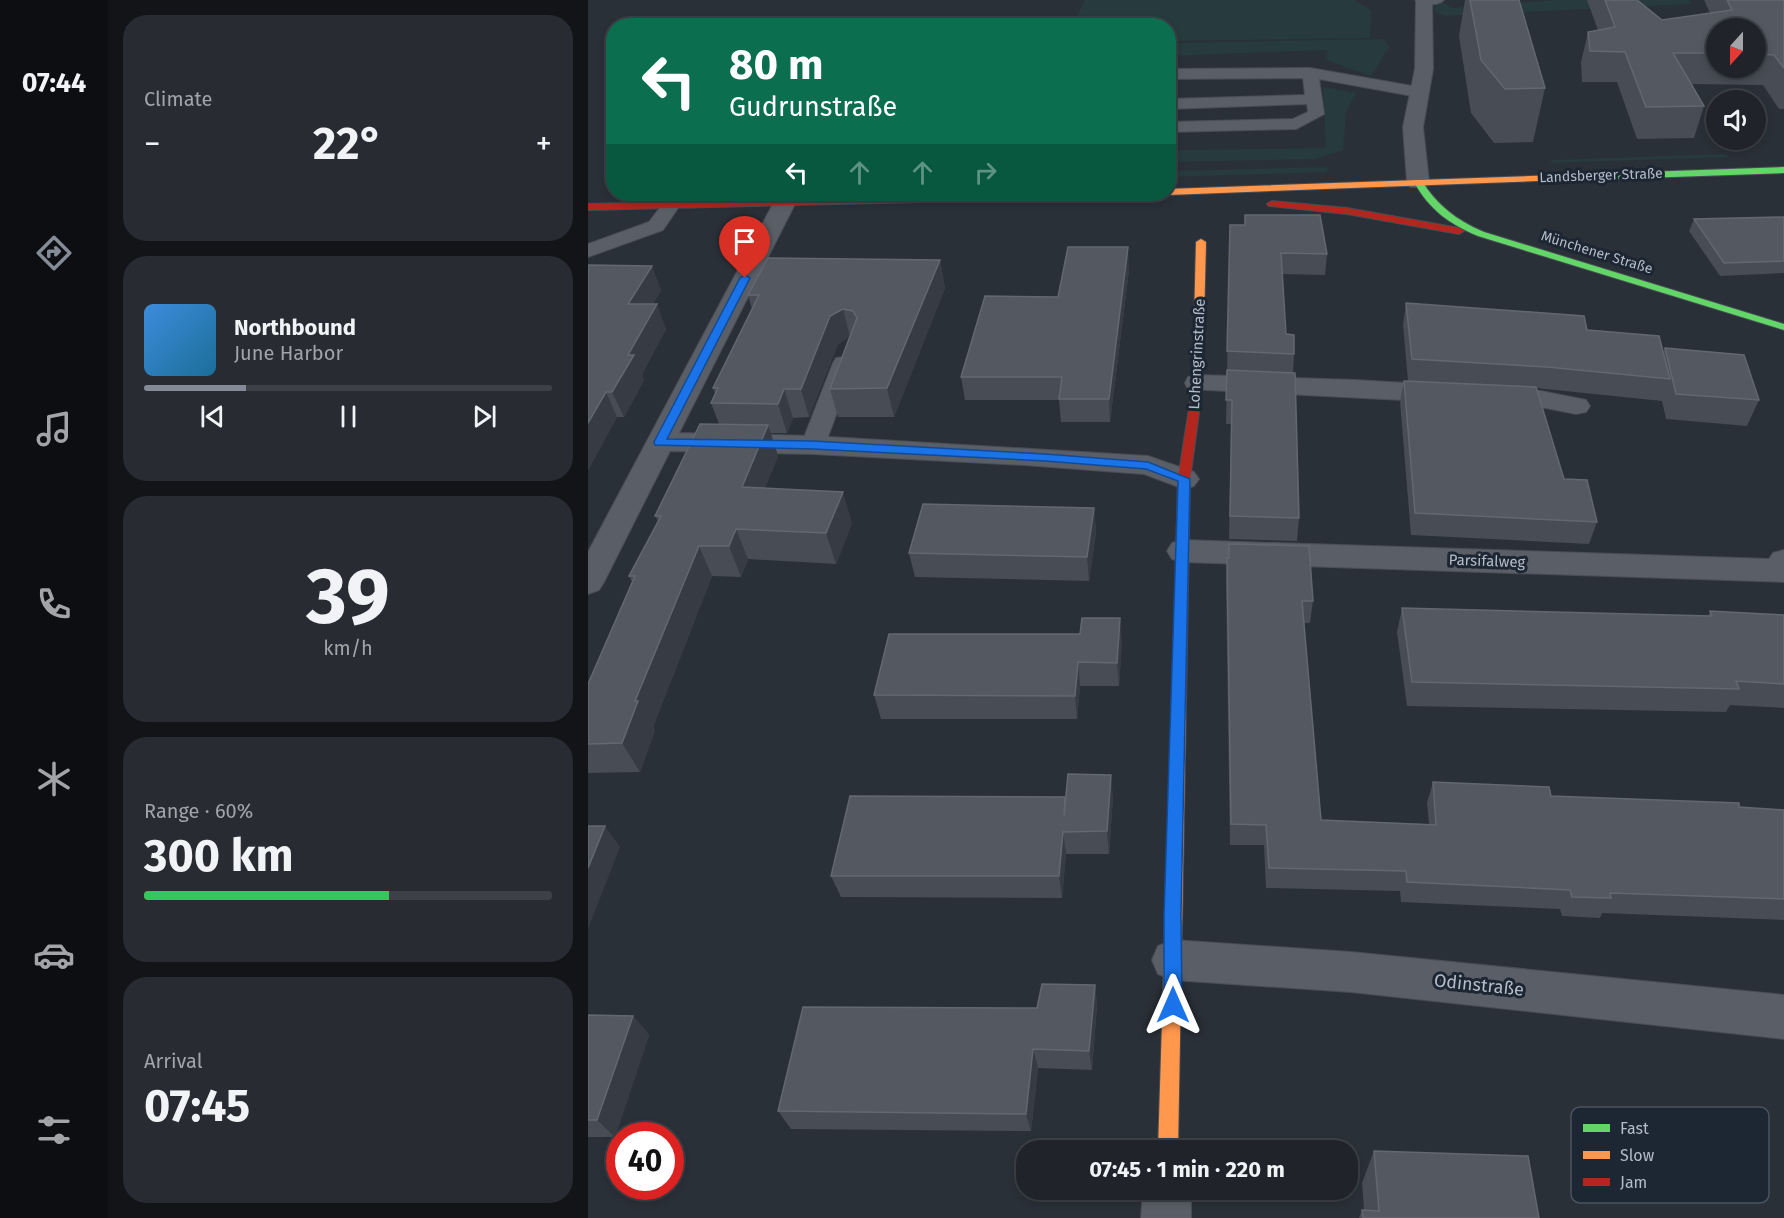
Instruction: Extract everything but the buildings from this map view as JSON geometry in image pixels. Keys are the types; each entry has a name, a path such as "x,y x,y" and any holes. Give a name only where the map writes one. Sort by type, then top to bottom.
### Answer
{"street":[{"path":"1418,182 1413,136 1418,92 1424,69 1427,0"},
{"name":"Landsberger Straße","path":"1176,194 1418,182 1784,170"},
{"name":"Münchener Straße","path":"1418,182 1433,209 1454,223 1481,234 1784,327"},
{"path":"1176,197 1347,212 1481,234"},
{"path":"588,207 827,201"},
{"path":"588,582 785,202"},
{"name":"Lohengrinstraße","path":"1168,1140 1184,479 1198,383 1201,242"},
{"path":"1198,383 1355,388 1541,399 1576,406"},
{"path":"659,442 813,445 986,453 1148,465 1184,479"},
{"name":"Parsifalweg","path":"1182,551 1782,571 1784,561"},
{"name":"Odinstraße","path":"1173,960 1351,972 1784,1017"},
{"path":"1166,1218 1167,1200"}],"lane":[{"path":"1176,127 1296,124 1316,114 1310,73"},
{"path":"1176,74 1310,73 1418,92"},
{"path":"1176,104 1314,99"},
{"path":"591,248 656,226 671,205"},
{"path":"813,445 850,345"}],"green space":[{"path":"1085,0 1354,0 1371,10 1370,38 1176,41 1176,18 1076,18"},
{"path":"1556,0 1689,0 1691,4 1444,16 1434,11 1436,4 1442,2 1453,8"},
{"path":"1383,39 1389,47 1371,76 1326,60 1328,50 1176,56 1176,43"},
{"path":"1323,87 1356,93 1346,112 1343,150 1316,159 1176,162 1176,150 1326,148"},
{"path":"1723,154 1731,157 1548,163 1553,160"},
{"path":"1327,167 1328,172 1176,177 1176,171"}],"traffic: fast":[{"path":"1586,177 1784,170"},
{"path":"1418,182 1430,200 1444,214 1481,234 1784,327"}],"traffic: slow":[{"path":"1176,192 1586,177"},
{"path":"1198,361 1201,242"},
{"path":"1168,1140 1179,705"}],"traffic: jam":[{"path":"588,207 839,201"},
{"path":"1272,204 1347,211 1459,231"},
{"path":"1179,705 1184,479 1198,383 1198,361"}],"route":[{"path":"745,278 659,442 813,445 1045,457 1148,465 1184,479 1172,914 1173,1005"}]}
